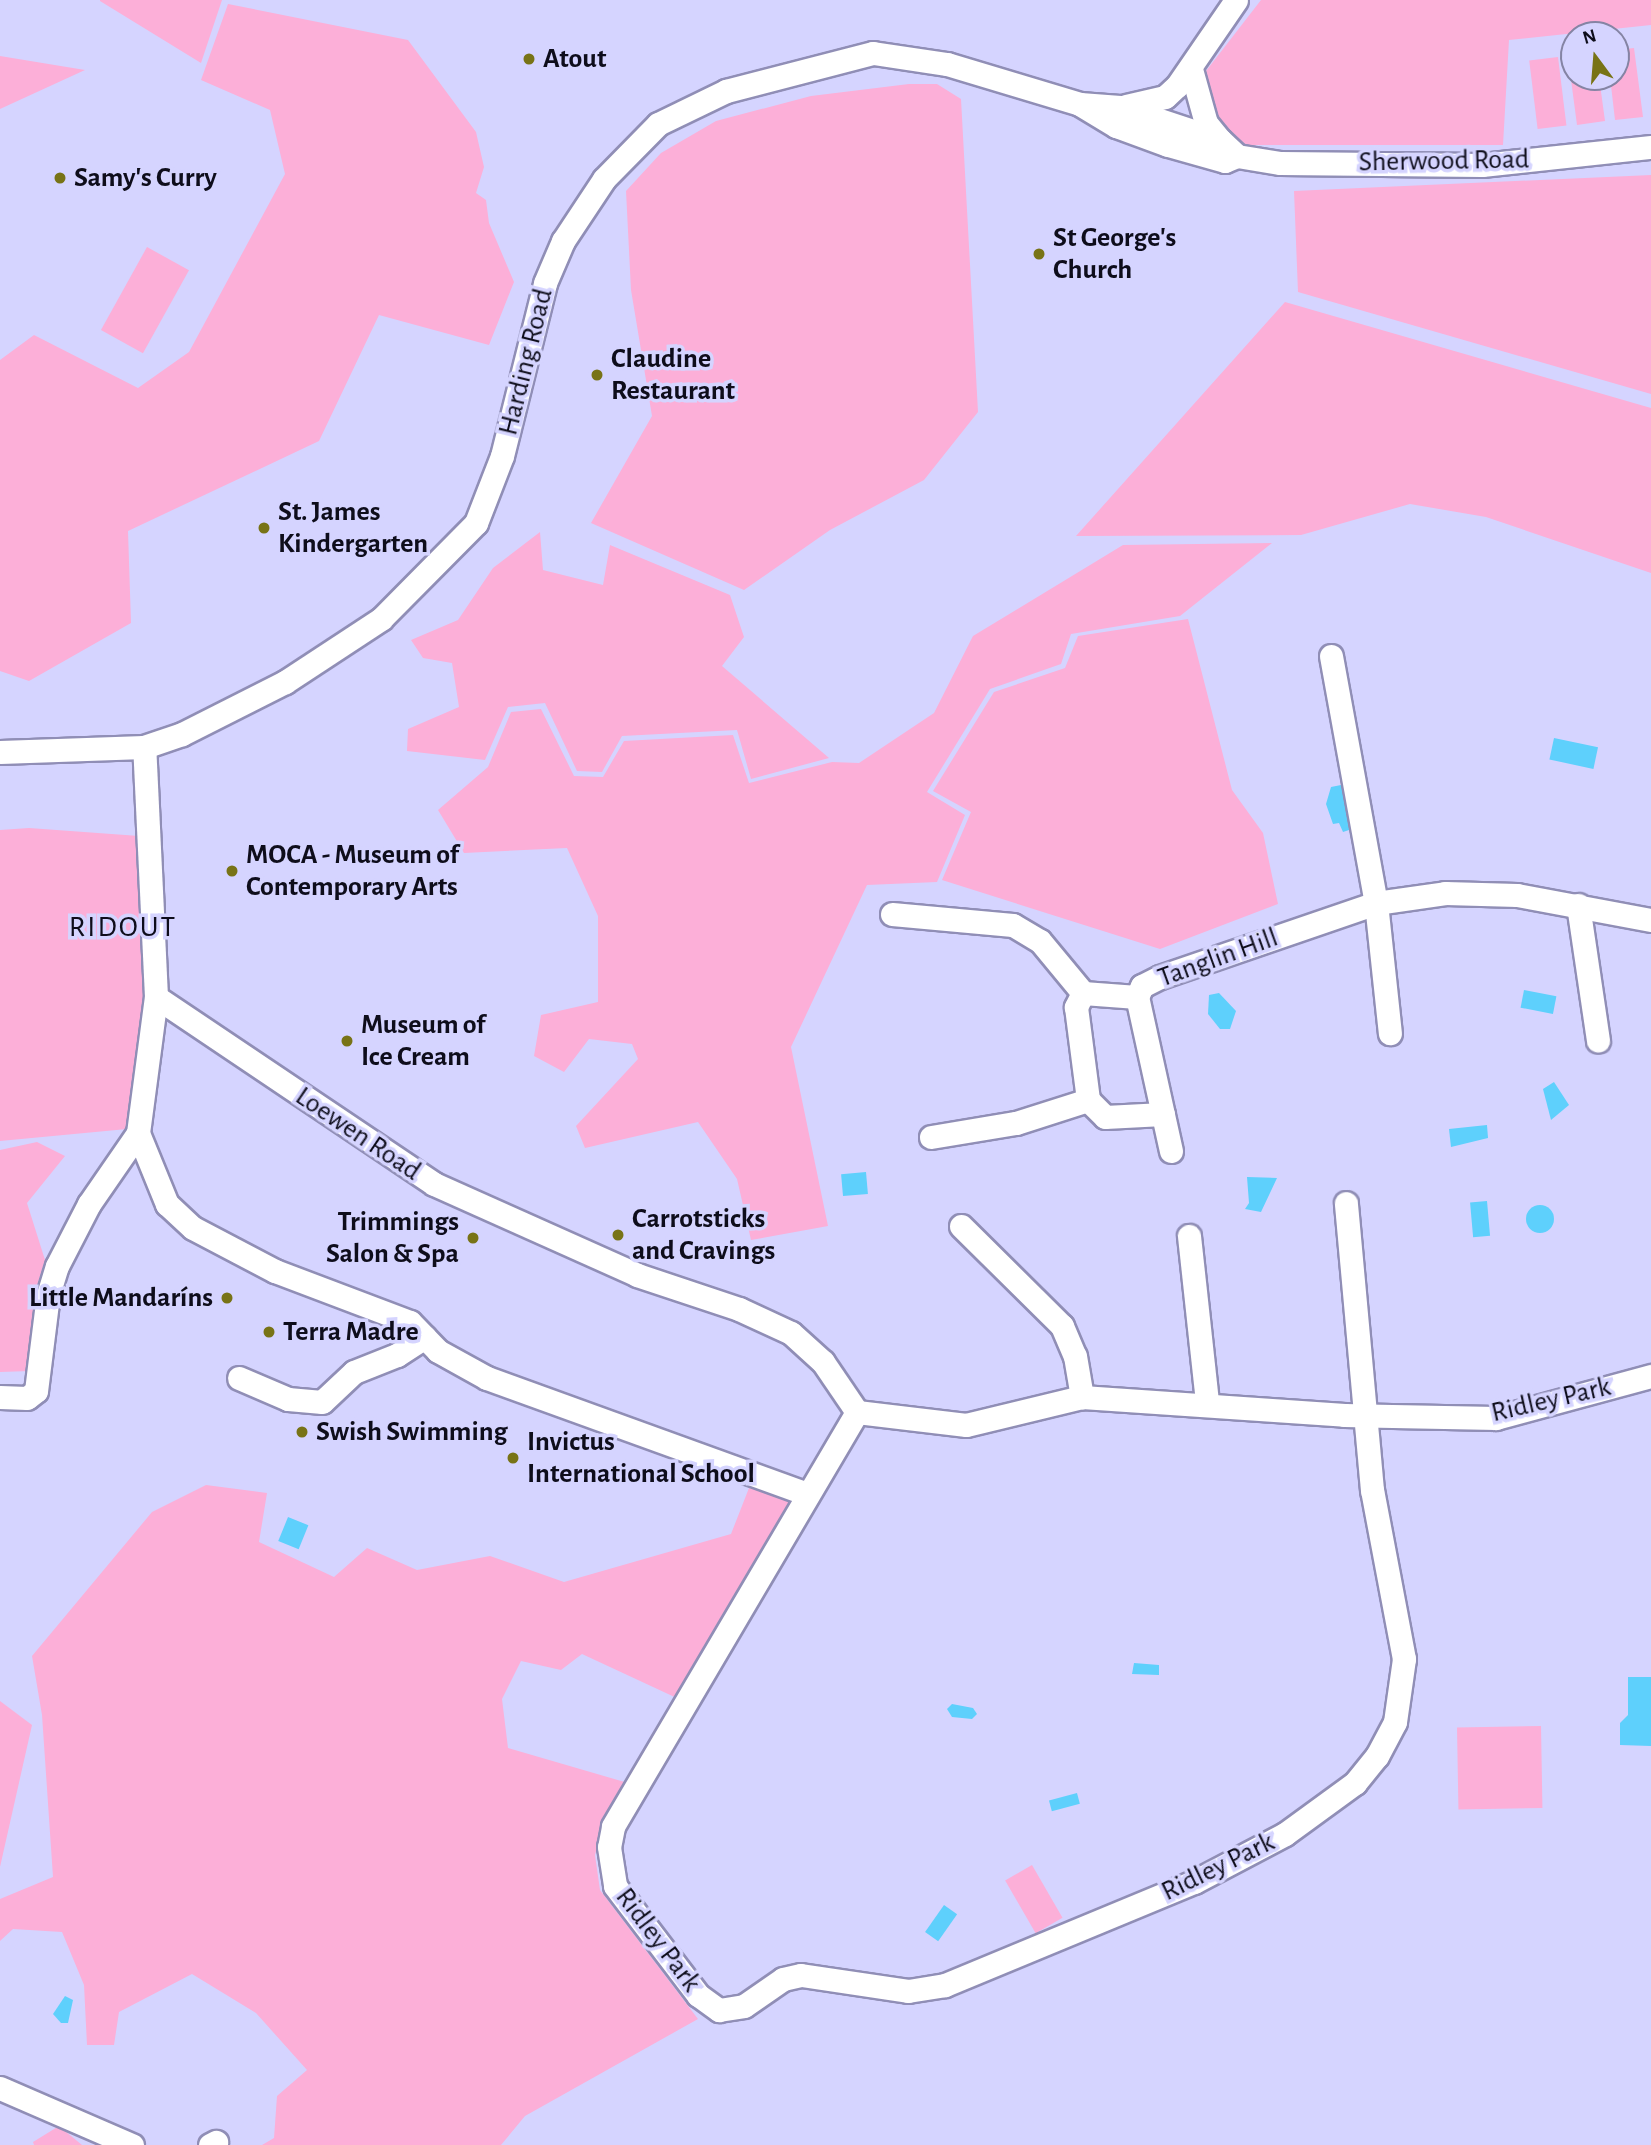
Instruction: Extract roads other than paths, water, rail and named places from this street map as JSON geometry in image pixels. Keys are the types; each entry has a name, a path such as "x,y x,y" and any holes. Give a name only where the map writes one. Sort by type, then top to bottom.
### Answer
{"street":[{"path":"1120,107 1164,97 1191,69 1236,0"},
{"name":"Harding Road","path":"0,752 144,747 182,734 285,682 381,619 469,532 502,456 545,283 563,242 604,178 658,124 726,91 873,53 947,64 1080,104 1120,107 1171,134"},
{"path":"1191,69 1171,134 1220,140"},
{"path":"1191,69 1206,123 1237,156"},
{"name":"Harding Road","path":"1080,104 1116,126 1171,134"},
{"name":"Sherwood Road","path":"1171,134 1225,161 1237,156 1280,163 1482,165 1651,147"},
{"path":"1331,656 1377,903 1390,1033"},
{"path":"0,1397 27,1398 36,1391 48,1295 57,1266 89,1204 138,1133 156,997 144,747"},
{"name":"Tanglin Hill","path":"1171,1152 1136,997 1142,986 1160,976 1377,903 1445,893 1517,895 1651,920"},
{"path":"1578,905 1598,1041"},
{"path":"892,914 1013,925 1041,941 1083,993 1136,997"},
{"path":"1083,993 1076,1007 1088,1100 1105,1117 1163,1114"},
{"name":"Loewen Road","path":"156,997 434,1184 625,1269 739,1309 791,1333 824,1362 857,1412"},
{"path":"931,1137 1016,1123 1088,1100"},
{"path":"138,1133 167,1204 193,1228 275,1271 410,1322 438,1351 487,1378 808,1494"},
{"name":"Ridley Park","path":"1346,1203 1367,1415 1372,1490 1404,1659 1395,1722 1377,1756 1355,1783 1285,1834 1194,1882 945,1985 908,1991 801,1975 783,1979 744,2006 719,2010 698,1995 615,1886 608,1847 613,1828 857,1412 966,1425 1082,1397 1367,1415 1496,1418 1651,1376"},
{"path":"961,1226 1062,1326 1075,1356 1082,1397"},
{"path":"1189,1236 1207,1403"},
{"path":"239,1378 288,1399 322,1402 354,1372 397,1355 425,1337"},
{"path":"0,2088 132,2145"}],"water":[{"path":"1554,738 1598,747 1593,769 1549,760"},
{"path":"1341,785 1352,829 1343,832 1339,823 1333,824 1326,804 1331,787"},
{"path":"1524,990 1556,996 1553,1014 1521,1008"},
{"path":"1219,993 1236,1011 1230,1029 1220,1029 1208,1014 1209,995"},
{"path":"1554,1082 1569,1105 1551,1120 1543,1089"},
{"path":"1487,1125 1488,1138 1451,1147 1449,1129"},
{"path":"866,1172 868,1194 843,1196 841,1174"},
{"path":"1247,1177 1277,1178 1261,1212 1245,1209 1249,1203"},
{"path":"1487,1201 1490,1236 1473,1237 1470,1202"},
{"path":"1540,1205 1550,1209 1554,1219 1550,1229 1540,1233 1530,1229 1526,1219 1530,1209"},
{"path":"288,1517 308,1525 299,1549 278,1541"},
{"path":"1134,1663 1159,1665 1159,1675 1132,1674"},
{"path":"1628,1677 1651,1677 1651,1746 1620,1745 1620,1723 1628,1715"},
{"path":"952,1704 973,1708 977,1714 972,1719 952,1717 947,1709"},
{"path":"1077,1793 1080,1804 1052,1811 1049,1801"},
{"path":"944,1905 957,1914 938,1941 925,1932"},
{"path":"65,1996 73,2000 68,2023 61,2023 53,2014"}],"place":[{"name":"Atout","path":"529,59"},
{"name":"Samy's Curry","path":"60,178"},
{"name":"St George's Church","path":"1039,254"},
{"name":"Claudine Restaurant","path":"597,375"},
{"name":"St. James Kindergarten","path":"264,528"},
{"name":"MOCA - Museum of Contemporary Arts","path":"232,871"},
{"name":"Museum of Ice Cream","path":"347,1041"},
{"name":"Carrotsticks and Cravings","path":"618,1235"},
{"name":"Trimmings Salon & Spa","path":"473,1238"},
{"name":"Little Mandaríns","path":"227,1298"},
{"name":"Terra Madre","path":"269,1332"},
{"name":"Swish Swimming","path":"302,1432"},
{"name":"Invictus International School","path":"513,1458"}],"district":[{"name":"RIDOUT","path":"123,927"}]}
